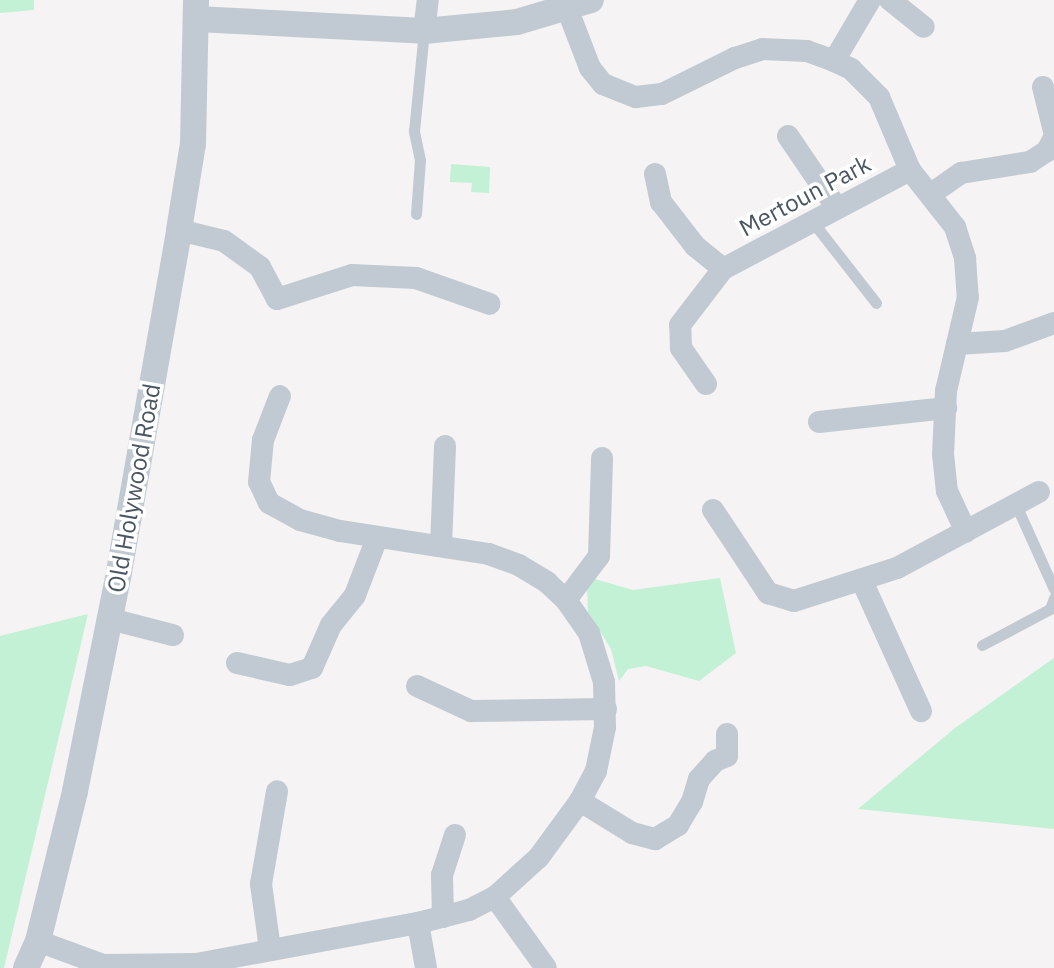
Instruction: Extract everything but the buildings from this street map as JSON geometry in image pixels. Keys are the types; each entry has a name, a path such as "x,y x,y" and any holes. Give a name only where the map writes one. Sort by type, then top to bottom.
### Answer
{"street":[{"path":"424,31 428,0"},
{"path":"834,61 870,0"},
{"path":"890,0 924,27"},
{"path":"197,10 424,31 517,22 579,4"},
{"name":"Mertoun Park","path":"579,4 590,68 603,84 636,97 662,94 735,58 762,49 807,51 834,61 851,69 879,97 910,170 955,227 965,258 968,297 946,408 943,454 947,491 966,532"},
{"name":"Old Holywood Road","path":"26,968 38,941 75,791 110,619 193,144 197,10"},
{"path":"1043,87 1054,131"},
{"path":"788,136 837,208"},
{"path":"931,194 961,173 1030,162 1047,151 1054,138"},
{"name":"Mertoun Park","path":"706,384 681,348 680,325 723,269 910,170"},
{"path":"655,174 661,202 695,246 723,269"},
{"path":"179,230 224,241 260,267 277,299 352,275 416,278 490,304"},
{"path":"957,344 1005,341 1054,323"},
{"path":"38,941 102,966 196,964 248,960 270,949 443,917 495,897 539,857 580,801 596,771 606,709 604,682 589,633 566,600 547,582 519,565 489,554 377,538 300,520 269,503 259,482 263,440 280,396"},
{"path":"819,422 946,408"},
{"path":"441,546 445,446"},
{"path":"566,600 599,556 602,458"},
{"path":"713,510 768,593 794,601 897,568 1039,492"},
{"path":"237,663 290,675 312,668 331,625 355,595 377,538"},
{"path":"862,581 921,711"},
{"path":"110,619 173,635"},
{"path":"417,686 471,711 606,709"},
{"path":"580,801 632,833 655,839 678,825 692,802 699,779 715,761 727,756 727,734"},
{"path":"270,949 261,884 277,791"},
{"path":"443,917 442,875 455,835"},
{"path":"495,897 546,968"},
{"path":"418,923 426,968"}],"lane":[{"path":"416,214 420,160 414,131 424,31"},
{"path":"811,221 876,303"},
{"path":"1016,505 1054,589"},
{"path":"982,645 1050,609 1054,598"}],"green space":[{"path":"0,0 34,0 34,10 0,13"},
{"path":"451,164 490,167 489,193 471,192 472,183 450,182"},
{"path":"720,578 736,653 699,681 646,666 628,669 619,681 611,649 588,612 587,588 595,579 633,590"},
{"path":"88,614 4,968 0,968 0,636"},
{"path":"1054,658 1054,829 858,809 955,728"}]}
